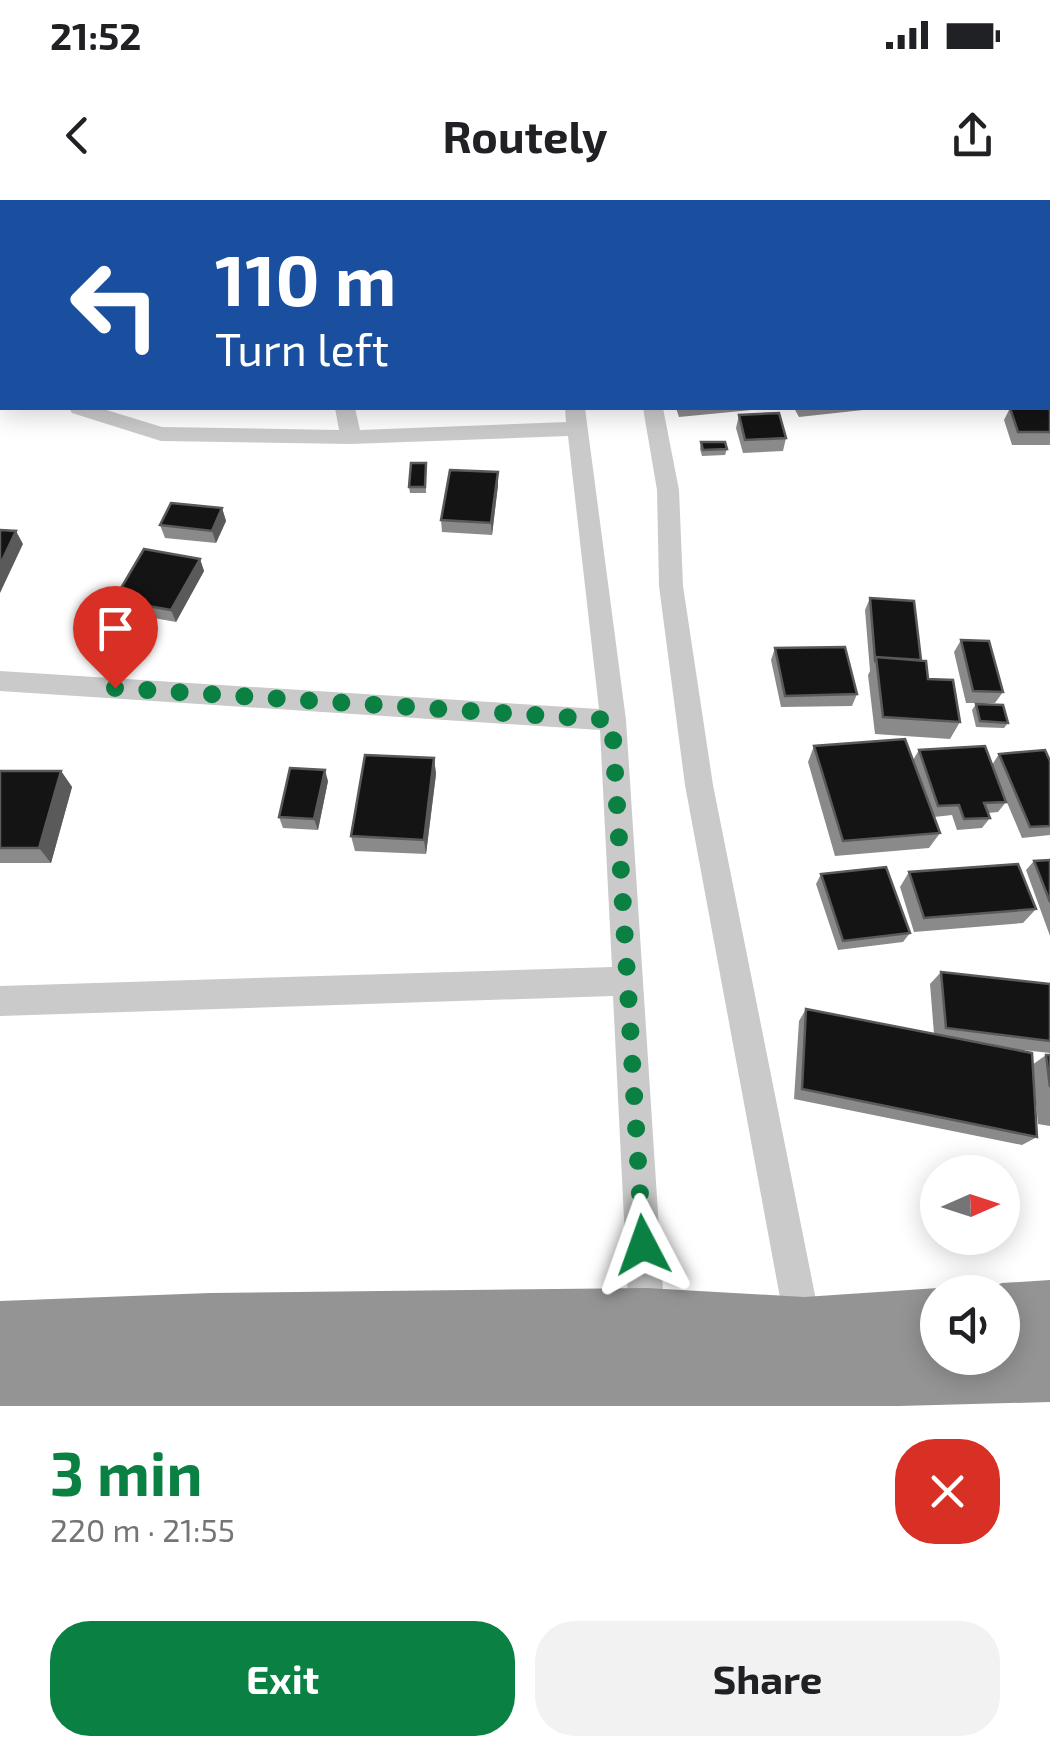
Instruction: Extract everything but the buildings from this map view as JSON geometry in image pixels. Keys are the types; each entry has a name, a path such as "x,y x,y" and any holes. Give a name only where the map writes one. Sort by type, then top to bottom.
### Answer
{"highway":[{"path":"1020,1315 1050,1313"},
{"path":"0,1334 210,1326 648,1321 804,1330 920,1322"},
{"path":"0,1398 1050,1368"}],"street":[{"path":"86,410 161,434 351,437 577,418 612,720 648,1321"},
{"path":"345,410 351,437"},
{"path":"653,410 668,490 671,586 699,786 804,1330"},
{"path":"0,681 612,720"},
{"path":"0,1001 626,981"}],"route":[{"path":"115,688 612,720 643,1245"}]}
